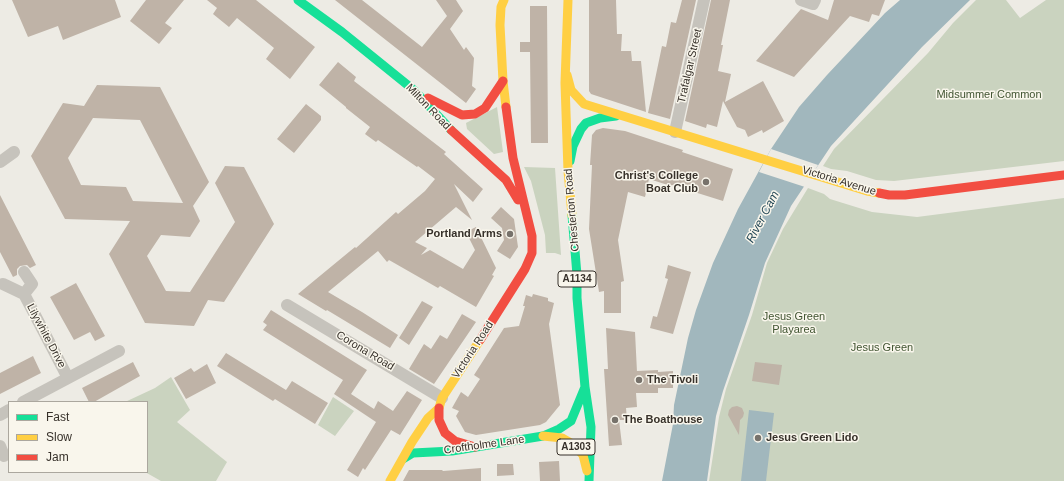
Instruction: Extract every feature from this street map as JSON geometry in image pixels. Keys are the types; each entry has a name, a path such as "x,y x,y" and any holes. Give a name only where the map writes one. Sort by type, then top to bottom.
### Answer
{"main road":[{"name":"Milton Road","path":"298,0 342,32 415,91 453,132 506,180 525,212"},
{"path":"504,0 501,7 500,25 503,81 513,158 525,212"},
{"path":"560,0 567,11"},
{"name":"Chesterton Road","path":"568,0 565,83 568,171 577,275 577,298 585,387 591,427 589,480"},
{"name":"Victoria Avenue","path":"566,72 571,90 584,104 756,155 867,190 889,195 905,195 1064,175"},
{"path":"415,91 462,116 475,114 485,108 503,81"},
{"path":"568,171 573,146 581,129 586,123 600,118 621,116"},
{"name":"Victoria Road","path":"390,481 428,418 441,403 525,268 532,253 532,236 525,212"},
{"name":"A1134","path":"543,436 559,429 571,421 585,387"},
{"name":"A1134","path":"441,403 439,420 445,433 455,441 476,447"},
{"name":"Croftholme Lane","path":"403,459 413,453 452,451 543,436"},
{"name":"A1303","path":"543,436 562,438 574,445 583,455 589,480"}],"street":[{"name":"Trafalgar Street","path":"675,132 704,0"},
{"path":"801,0 814,2"},
{"path":"0,162 14,152"},
{"name":"Lilywhite Drive","path":"24,272 32,284 24,294"},
{"name":"Lilywhite Drive","path":"1,283 24,294 68,378"},
{"name":"Corona Road","path":"287,305 441,403"},
{"name":"Lilywhite Drive","path":"25,401 119,352"}],"green space":[{"name":"Midsummer Common","path":"976,0 1006,0 1020,18 1046,0 1064,0 1064,161 894,181 876,180 847,171 831,169 823,166 834,149 928,53 953,23"},
{"path":"497,107 503,152 494,154 467,129 466,123"},
{"path":"524,167 555,168 561,255 546,253 545,235 531,181"},
{"name":"Jesus Green","path":"808,188 824,194 830,199 872,212 917,217 1064,198 1064,481 709,481 719,417 726,389 752,315 767,263 783,229"},
{"path":"171,377 190,410 177,422 227,462 216,481 161,481 147,473 148,473 148,401 127,401 155,388"},
{"path":"333,397 354,411 335,436 318,425"}],"water":[{"name":"River Cam","path":"900,0 970,0 922,47 831,146 791,206 765,263 723,391 716,416 707,481 662,481 673,424 674,405 688,338 696,310 713,263 738,209 771,149 799,107 885,13"},
{"name":"Jesus Green Lido","path":"749,410 774,413 766,481 741,481"}],"pier":[{"path":"771,149 818,165 805,187 759,172"}],"building":[{"path":"12,0 115,0 121,17 63,40 58,26 28,37"},
{"path":"146,0 184,0 165,23 172,28 159,44 130,21"},
{"path":"207,0 256,0 315,47 290,79 266,59 274,48 237,18 229,27 213,14 217,8"},
{"path":"335,0 362,0 422,47 447,16 436,0 456,0 463,11 450,29 464,50 466,47 474,58 472,86 476,89 466,103"},
{"path":"589,0 616,0 617,34 622,34 621,51 631,51 632,61 641,61 646,112 591,94 589,91"},
{"path":"682,0 696,0 670,119 648,113 662,46 666,47 671,22 676,23"},
{"path":"711,0 730,0 721,45 723,45 718,71 731,74 725,102 763,81 784,121 763,133 762,130 748,137 745,130 737,127 723,101 717,127 707,124 706,128 685,121"},
{"path":"834,0 885,0 879,16 872,14 869,22 850,16 794,77 756,61 801,9 828,20"},
{"path":"530,6 547,6 548,143 531,143 530,52 520,52 520,42 530,42"},
{"path":"338,62 356,77 354,81 446,152 444,154 483,189 473,202 454,184 472,220 456,207 415,242 427,248 421,255 430,250 463,269 475,250 466,232 476,227 496,268 492,275 494,276 476,307 440,286 438,288 389,260 387,262 378,251 328,292 398,335 390,348 298,294 355,247 356,248 396,212 398,214 425,191 435,179 378,140 376,142 365,134 370,127 319,85"},
{"path":"97,85 160,87 209,182 193,206 200,221 190,237 161,235 147,256 166,291 190,292 235,222 215,183 225,166 244,167 274,224 224,302 208,300 194,326 145,323 109,254 130,221 65,219 31,156 63,103 84,106","holes":["93,118 140,120 183,203 133,201 126,187 81,185 68,158"]},
{"path":"306,104 321,116 321,120 294,153 277,139"},
{"path":"603,128 625,131 683,150 682,152 733,169 723,201 649,179 645,197 628,192 618,240 624,281 621,282 621,313 604,313 604,291 599,292 589,229 592,135 596,130"},
{"path":"0,195 36,265 30,268 27,265 20,266 17,269 17,275 13,277 0,252"},
{"name":"Portland Arms","path":"501,207 514,219 518,247 510,259 497,251 504,240 502,228 491,218"},
{"path":"668,265 691,272 673,334 650,328 653,316 657,317 668,279 665,278"},
{"path":"76,283 105,336 95,341 90,332 74,340 50,297"},
{"path":"533,294 548,298 548,301 554,303 549,324 560,405 546,422 540,425 476,435 465,432 456,416 459,411 452,408 461,392 468,397 480,379 474,375 504,328 519,326 525,306 523,306 526,295 532,297"},
{"path":"422,301 433,307 409,345 399,338"},
{"path":"271,310 367,370 351,394 374,409 378,401 393,411 407,391 422,400 400,435 391,430 365,470 363,468 358,477 347,470 376,422 334,394 343,380 263,330 267,325 263,322"},
{"path":"462,314 476,322 434,384 409,369 424,344 431,349 440,335 447,339"},
{"path":"606,328 635,332 637,372 658,370 658,372 673,371 673,388 658,388 658,393 636,393 637,407 626,408 627,420 619,420 622,445 609,446 604,369 608,369"},
{"path":"226,353 286,390 292,381 328,403 315,424 275,399 273,401 217,366"},
{"path":"33,356 41,373 0,394 0,373"},
{"path":"133,362 140,376 96,401 88,401 82,388"},
{"path":"755,362 782,365 779,385 752,381"},
{"path":"207,364 216,383 186,399 174,378 191,368 194,372"},
{"path":"737,406 742,408 744,413 740,420 739,435 728,415 729,410 732,407"},
{"path":"559,461 560,481 540,481 539,462"},
{"path":"497,464 513,464 514,475 497,476"},
{"path":"481,468 481,481 403,481 409,470 443,471"}],"traffic: fast":[{"path":"298,0 342,32 415,91 451,130"},
{"path":"570,161 573,146 581,129 586,123 600,118 616,116"},
{"path":"572,215 577,275 577,298 585,387 591,427 589,481"},
{"path":"403,459 413,453 452,451 543,436 559,429 571,421 585,387"}],"traffic: slow":[{"path":"504,0 501,7 500,25 506,107"},
{"path":"568,0 565,83 568,171 572,215"},
{"path":"567,75 571,90 584,104 867,191 879,193"},
{"path":"390,481 412,442 428,418 439,408 442,398 480,340"},
{"path":"543,436 562,438 574,445 583,455 587,471"}],"traffic: jam":[{"path":"428,98 462,115 475,114 485,108 503,81"},
{"path":"480,340 525,269 532,253 532,236 513,158 506,107"},
{"path":"451,130 506,180 518,200"},
{"path":"879,193 889,195 905,195 1064,175"},
{"path":"439,408 439,420 445,433 455,441 475,447"}],"place":[{"name":"Christ's College Boat Club","path":"706,182"},
{"name":"Portland Arms","path":"510,234"},
{"name":"The Tivoli","path":"639,380"},
{"name":"The Boathouse","path":"615,420"},
{"name":"Jesus Green Lido","path":"758,438"}],"park label":[{"name":"Jesus Green Playarea","path":"794,323"}]}
